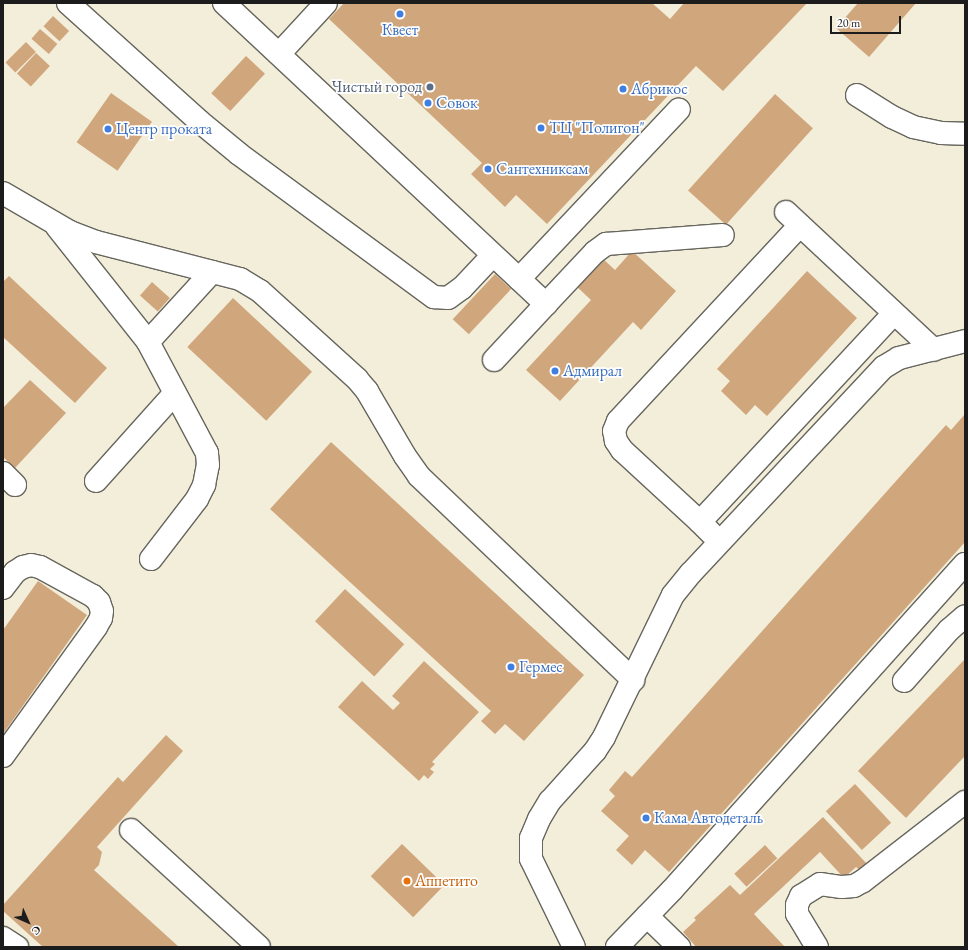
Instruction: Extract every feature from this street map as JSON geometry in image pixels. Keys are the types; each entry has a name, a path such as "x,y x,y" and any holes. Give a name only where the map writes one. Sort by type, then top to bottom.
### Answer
{"lane":[{"path":"68,3 239,154 434,297 448,298 462,288 493,255"},
{"path":"224,3 546,304"},
{"path":"279,54 326,3"},
{"path":"858,95 892,117 914,127 942,133 965,134"},
{"path":"519,279 679,109"},
{"path":"3,193 54,224 96,242 240,279 260,291 357,379 368,391 405,456 419,476 633,680"},
{"path":"721,541 622,450 616,441 614,431 618,421 793,219 934,350"},
{"path":"54,224 148,342 207,453 208,465 204,485 197,499 151,560"},
{"path":"494,360 594,252 606,244 723,235"},
{"path":"148,342 212,272"},
{"path":"700,522 894,313"},
{"path":"574,947 531,859 531,838 539,819 550,802 595,751 633,680 673,595 721,541 884,367 899,358 965,341"},
{"path":"96,482 175,393"},
{"path":"617,947 672,890 965,564"},
{"path":"3,588 15,572 23,567 31,565 40,567 93,596 99,602 102,611 96,627 3,756"},
{"path":"904,681 950,630 965,616"},
{"path":"817,947 798,914 797,905 801,896 820,884 842,887 854,886 863,881 965,802"},
{"path":"131,830 259,947"},
{"path":"647,916 679,947"},
{"path":"3,938 17,947"}],"building":[{"name":"ТЦ \"Полигон\"","path":"344,3 652,3 670,19 684,3 807,3 723,91 696,66 547,224 516,195 505,207 471,174 482,163 329,19"},
{"path":"858,3 916,3 869,57 836,28"},
{"path":"53,16 69,31 60,41 43,26"},
{"path":"40,29 57,44 49,54 31,39"},
{"path":"26,42 36,52 15,72 5,63"},
{"path":"36,53 50,66 31,86 17,73"},
{"path":"246,56 265,74 230,111 211,93"},
{"path":"111,93 152,122 118,171 77,142"},
{"path":"775,94 813,128 726,225 688,191"},
{"path":"632,251 676,291 641,330 633,322 560,401 526,370 591,300 575,285 601,257 615,270"},
{"path":"807,271 857,318 767,416 755,405 746,415 721,391 730,381 717,369"},
{"path":"495,274 511,289 469,334 453,319"},
{"path":"9,276 107,368 75,403 3,337 3,282"},
{"path":"152,282 170,298 158,311 140,295"},
{"path":"233,298 312,372 266,421 187,347"},
{"path":"30,380 66,413 15,468 3,457 3,408"},
{"path":"965,414 965,542 669,872 645,850 632,865 616,850 629,836 601,811 615,796 609,790 625,771 632,777 946,425 951,430"},
{"path":"331,442 584,675 524,741 505,724 495,734 481,721 491,711 270,509"},
{"path":"38,581 87,615 3,734 3,630"},
{"path":"345,589 404,644 374,676 315,621"},
{"path":"965,659 965,756 906,818 858,771"},
{"path":"424,661 479,712 432,762 435,764 430,769 434,772 428,779 424,775 419,781 338,707 362,681 393,710 400,703 392,696"},
{"path":"166,735 183,751 97,847 102,852 99,865 94,870 179,947 43,947 3,911 3,905 118,777 123,782"},
{"path":"855,784 891,823 862,850 826,811"},
{"path":"823,817 868,865 861,871 856,867 844,878 820,852 754,914 785,947 696,947 683,932 696,920 694,918 730,885 740,895"},
{"path":"402,844 444,885 413,917 371,876"},
{"path":"765,845 777,858 747,887 734,874"}],"place":[{"name":"Квест","path":"400,14"},
{"name":"Чистый город","path":"430,87"},
{"name":"Абрикос","path":"623,89"},
{"name":"Совок","path":"428,103"},
{"name":"ТЦ \"Полигон\"","path":"541,128"},
{"name":"Центр проката","path":"108,129"},
{"name":"Сантехниксам","path":"488,169"},
{"name":"Адмирал","path":"555,371"},
{"name":"Гермес","path":"511,667"},
{"name":"Кама Автодеталь","path":"646,818"},
{"name":"Аппетито","path":"407,881"}]}
